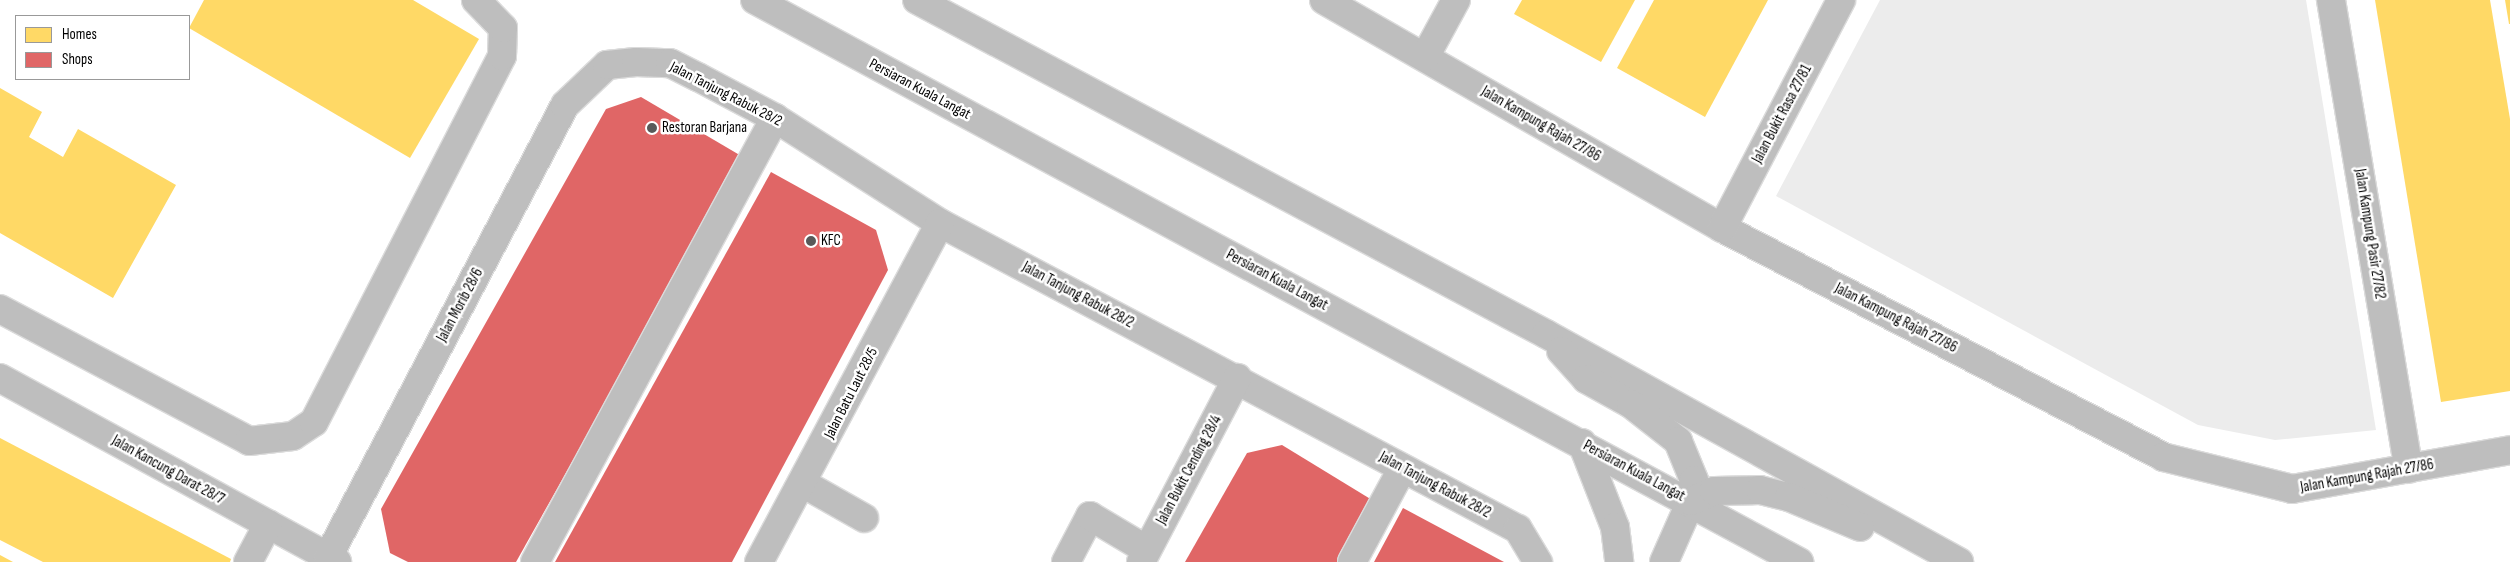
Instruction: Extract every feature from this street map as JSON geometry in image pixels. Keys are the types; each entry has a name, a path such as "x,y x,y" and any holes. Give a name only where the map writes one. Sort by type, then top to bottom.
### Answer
{"street":[{"path":"0,309 249,441 293,436 314,422 502,56 503,28 476,0"},
{"name":"Persiaran Kuala Langat","path":"755,0 1691,501 1799,562"},
{"path":"917,0 1546,334 1952,558"},
{"name":"Jalan Kampung Rajah 27/86","path":"1324,0 1722,228 2163,457 2292,489 2510,450"},
{"path":"1424,57 1456,0"},
{"name":"Jalan Bukit Rasa 27/81","path":"1722,228 1841,0"},
{"name":"Jalan Kampung Pasir 27/82","path":"2331,0 2409,469"},
{"name":"Jalan Tanjung Rabuk 28/2","path":"607,65 670,63 775,118 940,223 1237,378 1402,469 1518,529 1538,559"},
{"name":"Jalan Morib 28/6","path":"332,560 565,106 607,65"},
{"path":"534,562 775,118"},
{"name":"Jalan Batu Laut 28/5","path":"759,562 804,484 940,223"},
{"path":"1546,334 1586,379 1631,404 1678,441 1694,480 1691,501 1664,562"},
{"name":"Jalan Kancung Darat 28/7","path":"0,378 332,560"},
{"name":"Jalan Bukit Cending 28/4","path":"1144,556 1237,378"},
{"path":"1582,443 1614,527 1619,562"},
{"path":"1352,562 1402,469"},
{"path":"804,484 864,518"},
{"path":"1691,501 1714,491 1770,492 1838,515 1913,551 1952,558"},
{"path":"1066,562 1090,516 1144,556"},
{"path":"248,562 268,524"}],"shaded area":[{"path":"1880,0 2306,0 2376,430 2275,440 2198,425 1776,196"}],"building: Homes":[{"path":"204,0 413,0 479,39 410,158 190,29"},
{"path":"1522,0 1635,0 1601,62 1514,14"},
{"path":"1654,0 1768,0 1705,117 1617,68"},
{"path":"2375,0 2490,0 2510,119 2510,391 2441,402"},
{"path":"2505,0 2510,0 2510,24 2509,24"},
{"path":"0,88 42,112 29,137 63,157 78,129 176,185 113,298 0,233"},
{"path":"0,438 231,559 230,562 43,562 0,540"},
{"path":"0,555 13,562 0,562"}],"building: Shops":[{"path":"641,97 743,157 516,562 408,562 390,553 381,509 606,109"},
{"path":"771,172 876,230 888,270 732,562 555,562"},
{"path":"1282,445 1377,503 1346,562 1185,562 1247,453"},
{"path":"1403,508 1504,562 1374,562"}],"place":[{"name":"Restoran Barjana","path":"652,128"},
{"name":"KFC","path":"811,241"}]}
